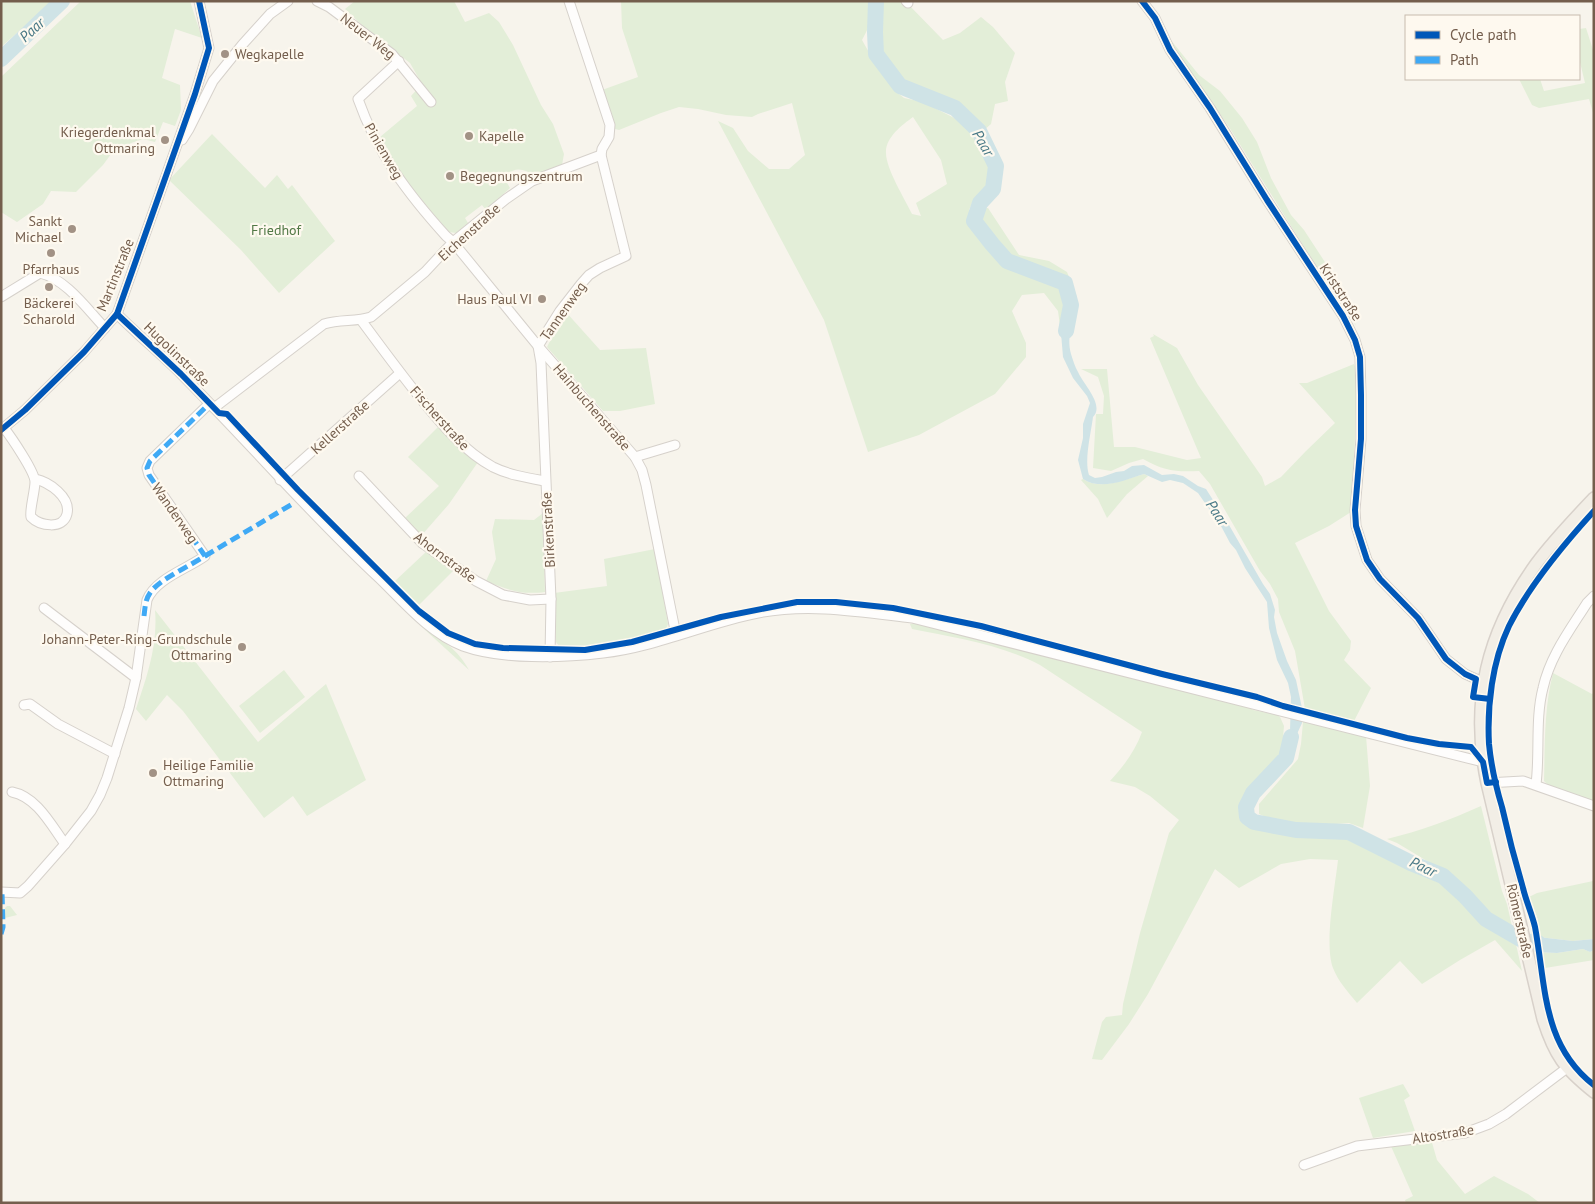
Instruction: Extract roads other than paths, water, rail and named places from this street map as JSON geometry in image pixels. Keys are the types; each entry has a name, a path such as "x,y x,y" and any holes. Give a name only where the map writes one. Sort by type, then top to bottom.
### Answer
{"main road":[{"name":"Römerstraße","path":"1594,498 1536,564 1510,606 1488,660 1481,698 1480,729 1482,762 1548,1036 1553,1048 1567,1068 1594,1092"}],"street":[{"name":"Martinstraße","path":"3,429 84,352 116,314 196,94 209,48 199,1"},
{"path":"173,153 189,129 213,81 270,14 288,1"},
{"name":"Neuer Weg","path":"317,1 330,7 354,24 399,61 431,102"},
{"path":"569,1 610,126 609,137 602,149 601,155"},
{"name":"Kriststraße","path":"1142,1 1155,18 1170,50 1210,108 1342,316 1355,340 1360,357 1361,378 1361,439 1355,510 1356,526 1367,560 1380,579 1418,618 1446,659 1465,674 1483,682"},
{"name":"Pinienweg","path":"399,61 358,99 364,117 387,161 409,193 446,236 454,242"},
{"name":"Eichenstraße","path":"211,406 324,324 372,317 425,272 454,242 506,199 532,181 601,155"},
{"name":"Tannenweg","path":"542,403 541,363 538,346 560,310 589,275 626,256 601,155"},
{"name":"Hainbuchenstraße","path":"454,242 538,346 635,457 642,470 646,485 676,635"},
{"path":"1,297 40,274 48,275 65,286 105,328"},
{"name":"Hugolinstraße","path":"116,314 181,374 280,480 413,612 450,640 480,651 550,657 604,653 647,644 758,613 792,609 838,608 912,618 1482,762"},
{"name":"Fischerstraße","path":"361,320 430,410 469,451 494,468 525,478 545,481"},
{"name":"Kellerstraße","path":"280,480 400,373"},
{"name":"Birkenstraße","path":"542,403 551,598 550,657"},
{"name":"Wanderweg","path":"1,892 20,893 28,886 91,811 107,778 130,708 136,678 146,600 150,593 164,580 205,556 149,475 147,468 150,461 211,406"},
{"path":"3,429 13,439 35,479 33,500 29,513 31,517 46,525 63,521 67,514 67,508 60,494 44,481 35,479"},
{"name":"Hainbuchenstraße","path":"635,457 675,445"},
{"name":"Ahornstraße","path":"359,476 422,543 476,581 504,595 530,600 551,598"},
{"path":"1536,784 1539,716 1543,687 1557,651 1587,603 1594,596"},
{"path":"44,608 136,678"},
{"path":"24,705 30,704 58,724 115,754"},
{"path":"1487,783 1523,781 1594,806"},
{"path":"12,792 22,794 34,804 65,844"},
{"name":"Altostraße","path":"1304,1165 1357,1146 1465,1133 1489,1124 1506,1114 1567,1068"}],"water":[{"path":"1067,307 1074,311 1069,338 1071,354 1077,370 1092,394 1096,407 1088,446 1087,462 1089,475 1095,478 1102,477 1124,471 1132,466 1144,465 1162,475 1174,474 1183,476 1206,489 1270,594 1275,610 1274,617 1277,633 1296,680 1302,708 1302,723 1286,758 1290,731 1291,697 1288,683 1277,660 1269,628 1267,602 1221,526 1198,493 1183,483 1170,480 1162,482 1144,474 1105,484 1097,484 1083,479 1078,460 1083,438 1083,424 1090,403 1073,378 1063,357 1061,333"},
{"path":"1530,936 1573,941 1594,939 1594,950 1590,952 1583,949 1557,953 1534,952"}],"waterway":[{"name":"Paar","path":"1,59 62,1"},
{"name":"Paar","path":"876,1 876,54 900,86 955,108 979,131 996,166 993,189 980,203 974,221 1007,261 1065,283 1071,305 1066,331"},
{"name":"Paar","path":"1291,737 1286,758 1253,793 1246,807 1247,817 1254,822 1296,830 1349,832 1411,863 1443,876 1486,919 1524,941 1538,943"}],"place":[{"name":"Wegkapelle","path":"225,54"},
{"name":"Kapelle","path":"469,136"},
{"name":"Kriegerdenkmal Ottmaring","path":"165,140"},
{"name":"Begegnungszentrum","path":"450,176"},
{"name":"Sankt Michael","path":"72,229"},
{"name":"Pfarrhaus","path":"51,253"},
{"name":"Bäckerei Scharold","path":"49,287"},
{"name":"Haus Paul VI","path":"542,299"},
{"name":"Johann-Peter-Ring-Grundschule Ottmaring","path":"242,647"},
{"name":"Heilige Familie Ottmaring","path":"153,773"}],"park label":[{"name":"Friedhof","path":"276,230"}]}
